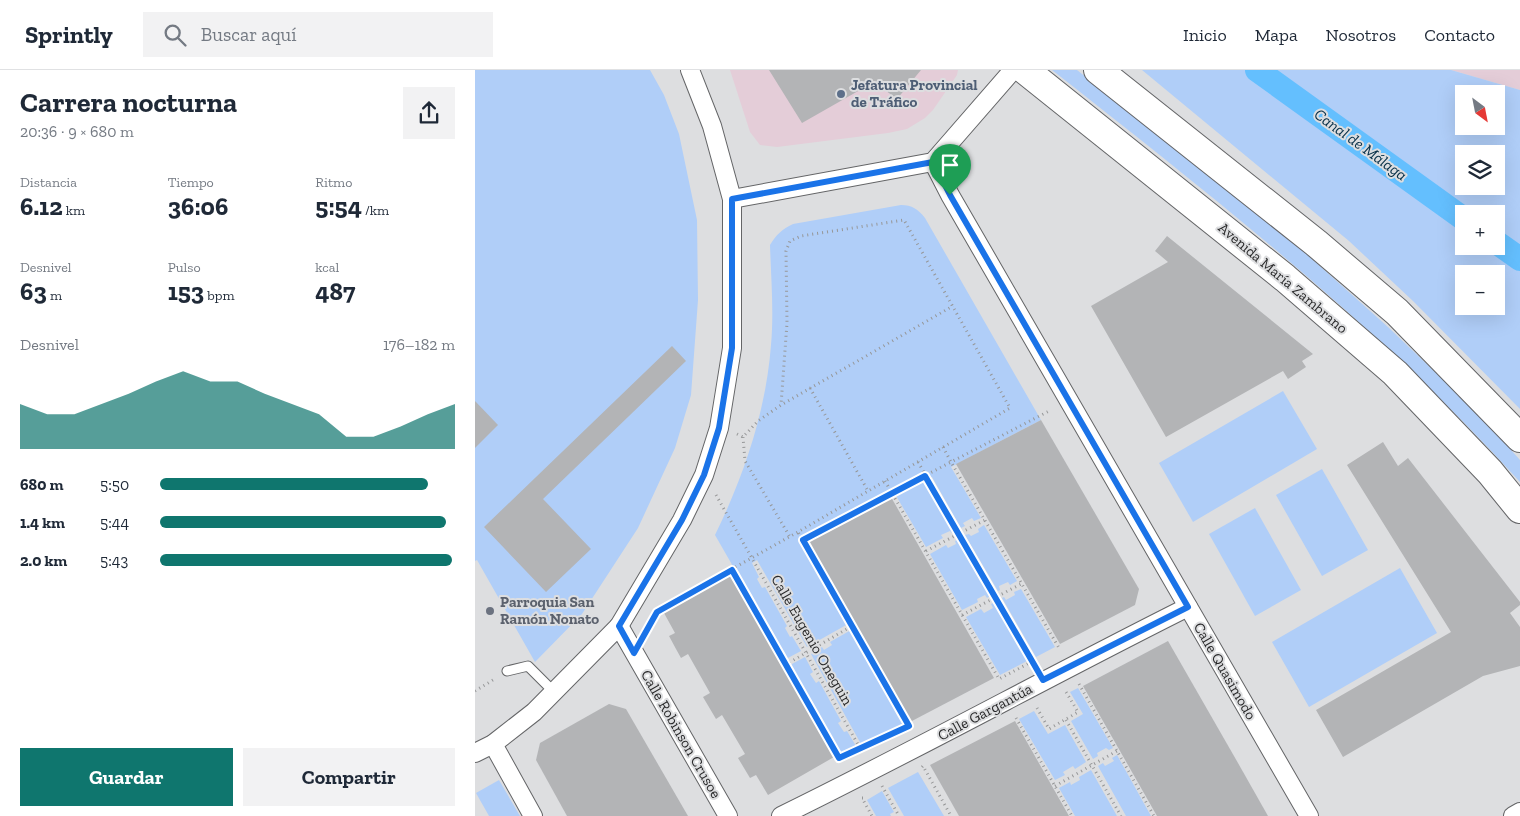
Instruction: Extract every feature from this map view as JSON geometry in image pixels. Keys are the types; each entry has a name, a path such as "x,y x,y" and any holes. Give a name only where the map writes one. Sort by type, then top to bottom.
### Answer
{"main road":[{"name":"Avenida María Zambrano","path":"1025,70 1285,278 1395,373 1490,472 1520,509"},
{"path":"1098,70 1317,243 1397,312 1520,438"}],"street":[{"path":"475,753 493,744 534,712 619,626 682,520 704,475 719,428 732,348 732,199 712,126 690,70"},
{"path":"732,199 933,162 1013,70"},
{"name":"Calle Quasimodo","path":"933,162 950,195 1309,816"},
{"name":"Calle Gargantúa","path":"781,816 873,771 1043,680 1188,607"},
{"name":"Calle Robinson Crusoe","path":"619,626 728,816"},
{"path":"493,744 533,816"},
{"path":"1513,816 1520,812"}],"lane":[{"path":"507,672 528,666 554,692"}],"path":[{"path":"634,653 657,612 753,559 1011,408 903,220 801,236 790,241 786,250 787,323 781,405"},
{"path":"758,421 781,405 953,306"},
{"path":"810,388 868,491"},
{"path":"803,540 926,477 1069,400"},
{"path":"743,437 745,462 790,537"},
{"path":"943,448 1059,648 1050,653"},
{"path":"917,462 1043,680"},
{"name":"Calle Eugenio Oneguin","path":"704,475 899,816"},
{"path":"885,481 999,679 1041,657"},
{"path":"926,551 985,520"},
{"path":"732,570 839,758 909,726 798,532"},
{"path":"962,614 1021,584"},
{"path":"785,665 852,626"},
{"path":"475,690 507,672"},
{"path":"1078,683 1154,816"},
{"path":"1035,705 1049,729 1078,712 1065,690 1059,693"},
{"path":"1015,716 1072,816"},
{"path":"1066,720 1121,816"},
{"path":"1055,786 1117,751"},
{"path":"915,770 923,766 951,816"},
{"path":"875,790 890,783"},
{"path":"869,794 862,798 872,816"}],"shaded area":[{"path":"475,70 650,70 664,95 679,134 697,220 698,300 691,395 675,448 638,528 582,614 535,662 477,560 475,561"},
{"name":"Jefatura Provincial de Tráfico","path":"730,70 958,70 957,75 933,110 925,118 907,129 777,147 760,145 750,132"},
{"path":"1052,70 1077,70 1293,242 1388,327 1479,414 1520,460 1520,482 1411,370 1295,266 1175,167"},
{"path":"1142,70 1451,70 1503,85 1455,85 1455,135 1505,135 1505,86 1520,90 1520,409 1413,301 1349,241"},
{"path":"1451,70 1520,70 1520,90"},
{"path":"901,205 915,208 925,218 1041,420 951,467 981,518 974,521 972,518 963,523 965,526 961,528 932,477 923,481 953,532 950,531 941,535 943,538 926,547 895,494 802,542 848,624 807,647 757,560 752,563 762,588 765,587 787,626 785,628 790,637 792,636 801,651 786,659 715,535 726,513 752,443 764,394 772,333 770,245 780,233 793,224"},
{"path":"1283,391 1317,449 1193,522 1159,463"},
{"path":"1322,469 1368,550 1322,576 1276,495"},
{"path":"1255,508 1301,590 1255,616 1209,534"},
{"path":"984,525 1017,581 1010,585 1008,582 999,586 1000,590 998,591 965,535 969,534 971,536 979,532 978,529"},
{"path":"957,540 990,596 987,598 985,595 977,599 978,602 962,610 930,554 946,545 948,548 956,544 955,541"},
{"path":"1400,568 1437,633 1309,707 1272,642"},
{"path":"1021,589 1055,647 1036,657 1002,598 1004,597 1006,600 1015,595 1014,592"},
{"path":"994,603 1027,661 1000,675 966,617 981,609 984,613 993,608 991,604"},
{"path":"851,630 904,724 861,744 811,654 822,647 824,650 832,645 830,642"},
{"path":"805,657 813,672 810,674 816,683 819,681 841,721 838,723 844,732 847,731 856,746 840,754 790,665"},
{"path":"1078,688 1113,748 1109,750 1106,748 1097,753 1098,756 1093,759 1071,721 1083,714 1070,692"},
{"path":"1034,711 1048,734 1065,725 1086,762 1075,769 1073,766 1063,772 1065,775 1055,780 1019,719"},
{"path":"1117,755 1151,816 1126,816 1098,766 1103,763 1105,766 1114,761 1112,758"},
{"path":"1091,770 1117,816 1075,816 1059,788 1070,782 1071,785 1080,780 1079,777"},
{"path":"918,772 944,816 904,816 888,788"},
{"path":"499,780 520,816 489,816 476,793"},
{"path":"882,791 894,812 890,814 891,816 876,816 867,800"}],"building":[{"path":"769,70 921,70 897,99 874,82 802,123"},
{"path":"1167,236 1313,354 1302,361 1306,367 1288,379 1283,371 1166,437 1091,306 1168,262 1155,251"},
{"path":"672,346 686,361 543,499 591,549 546,592 484,527"},
{"path":"475,401 498,425 475,448"},
{"path":"1041,420 1139,589 1135,605 1060,644 956,464"},
{"path":"1383,442 1398,466 1408,458 1520,602 1520,605 1510,613 1520,627 1520,666 1483,676 1343,757 1316,710 1451,632 1347,465"},
{"path":"891,497 994,678 910,722 807,540"},
{"path":"730,575 834,757 768,795 756,775 750,778 738,758 745,754 722,715 716,719 703,697 710,693 688,654 681,658 669,636 675,633 664,613"},
{"path":"1168,641 1268,816 1157,816 1083,686"},
{"path":"609,704 626,709 688,816 567,816 536,760 540,743"},
{"path":"1015,721 1069,816 959,816 930,765"}],"waterway":[{"name":"Canal de Málaga","path":"1257,70 1455,213"},
{"name":"Canal de Málaga","path":"1505,248 1520,259"}],"place":[{"name":"Jefatura Provincial de Tráfico","path":"841,94"},
{"name":"Parroquia San Ramón Nonato","path":"490,611"}],"route":[{"path":"933,162 950,195 1188,607 1043,680 925,476 803,540 909,726 839,758 732,570 657,612 634,653 619,626 682,520 704,475 719,428 732,348 732,199 933,162"}]}
